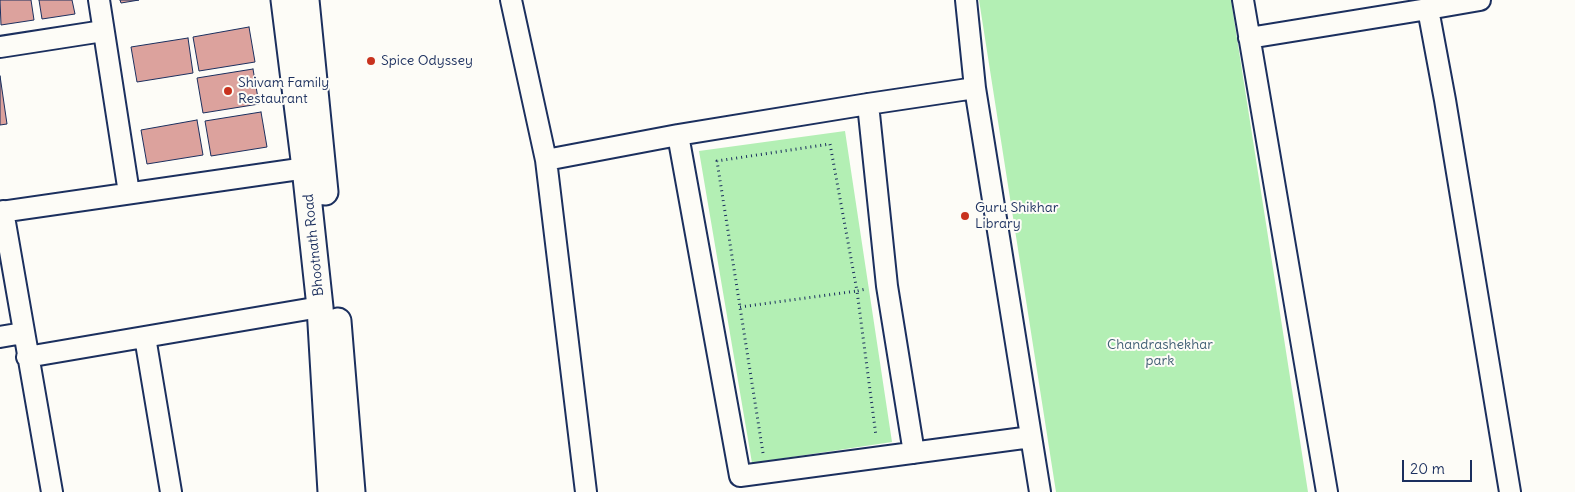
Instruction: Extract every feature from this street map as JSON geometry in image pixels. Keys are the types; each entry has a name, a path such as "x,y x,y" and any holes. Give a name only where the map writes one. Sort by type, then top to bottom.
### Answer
{"street":[{"path":"98,0 129,193"},
{"name":"Bhootnath Road","path":"284,0 337,307 352,492"},
{"name":"Bhootnath Road","path":"306,0 320,307 331,492"},
{"path":"511,0 546,160 586,492"},
{"path":"966,0 975,88 1040,492"},
{"path":"1243,0 1327,492"},
{"path":"1249,38 1480,0"},
{"path":"1428,9 1445,100 1510,492"},
{"path":"0,47 103,31"},
{"path":"546,160 678,135 975,88"},
{"path":"868,104 887,286 914,453"},
{"path":"678,135 741,484 914,453 1031,437"},
{"path":"52,492 2,211 314,167"},
{"path":"27,357 320,307"},
{"path":"0,337 23,333"},
{"path":"145,337 171,492"}],"path":[{"path":"772,452 763,454 717,161 830,144 857,291 876,438"},
{"path":"740,307 887,286"}],"green space":[{"name":"Chandrashekhar park","path":"979,0 1231,0 1308,492 1056,492"},
{"path":"845,131 892,442 752,463 699,151"}],"building":[{"path":"0,0 31,0 34,20 1,25"},
{"path":"39,0 72,0 75,14 42,19"},
{"path":"120,0 139,0 121,3"},
{"path":"249,27 255,62 199,71 193,37"},
{"path":"188,38 193,73 137,82 131,47"},
{"name":"Shivam Family Restaurant","path":"253,69 259,104 203,113 197,78"},
{"path":"0,76 7,124 0,125"},
{"path":"261,112 267,147 211,156 205,121"},
{"path":"197,120 203,155 147,164 141,130"}],"place":[{"name":"Spice Odyssey","path":"371,61"},
{"name":"Shivam Family Restaurant","path":"228,91"},
{"name":"Guru Shikhar Library","path":"965,216"}]}
